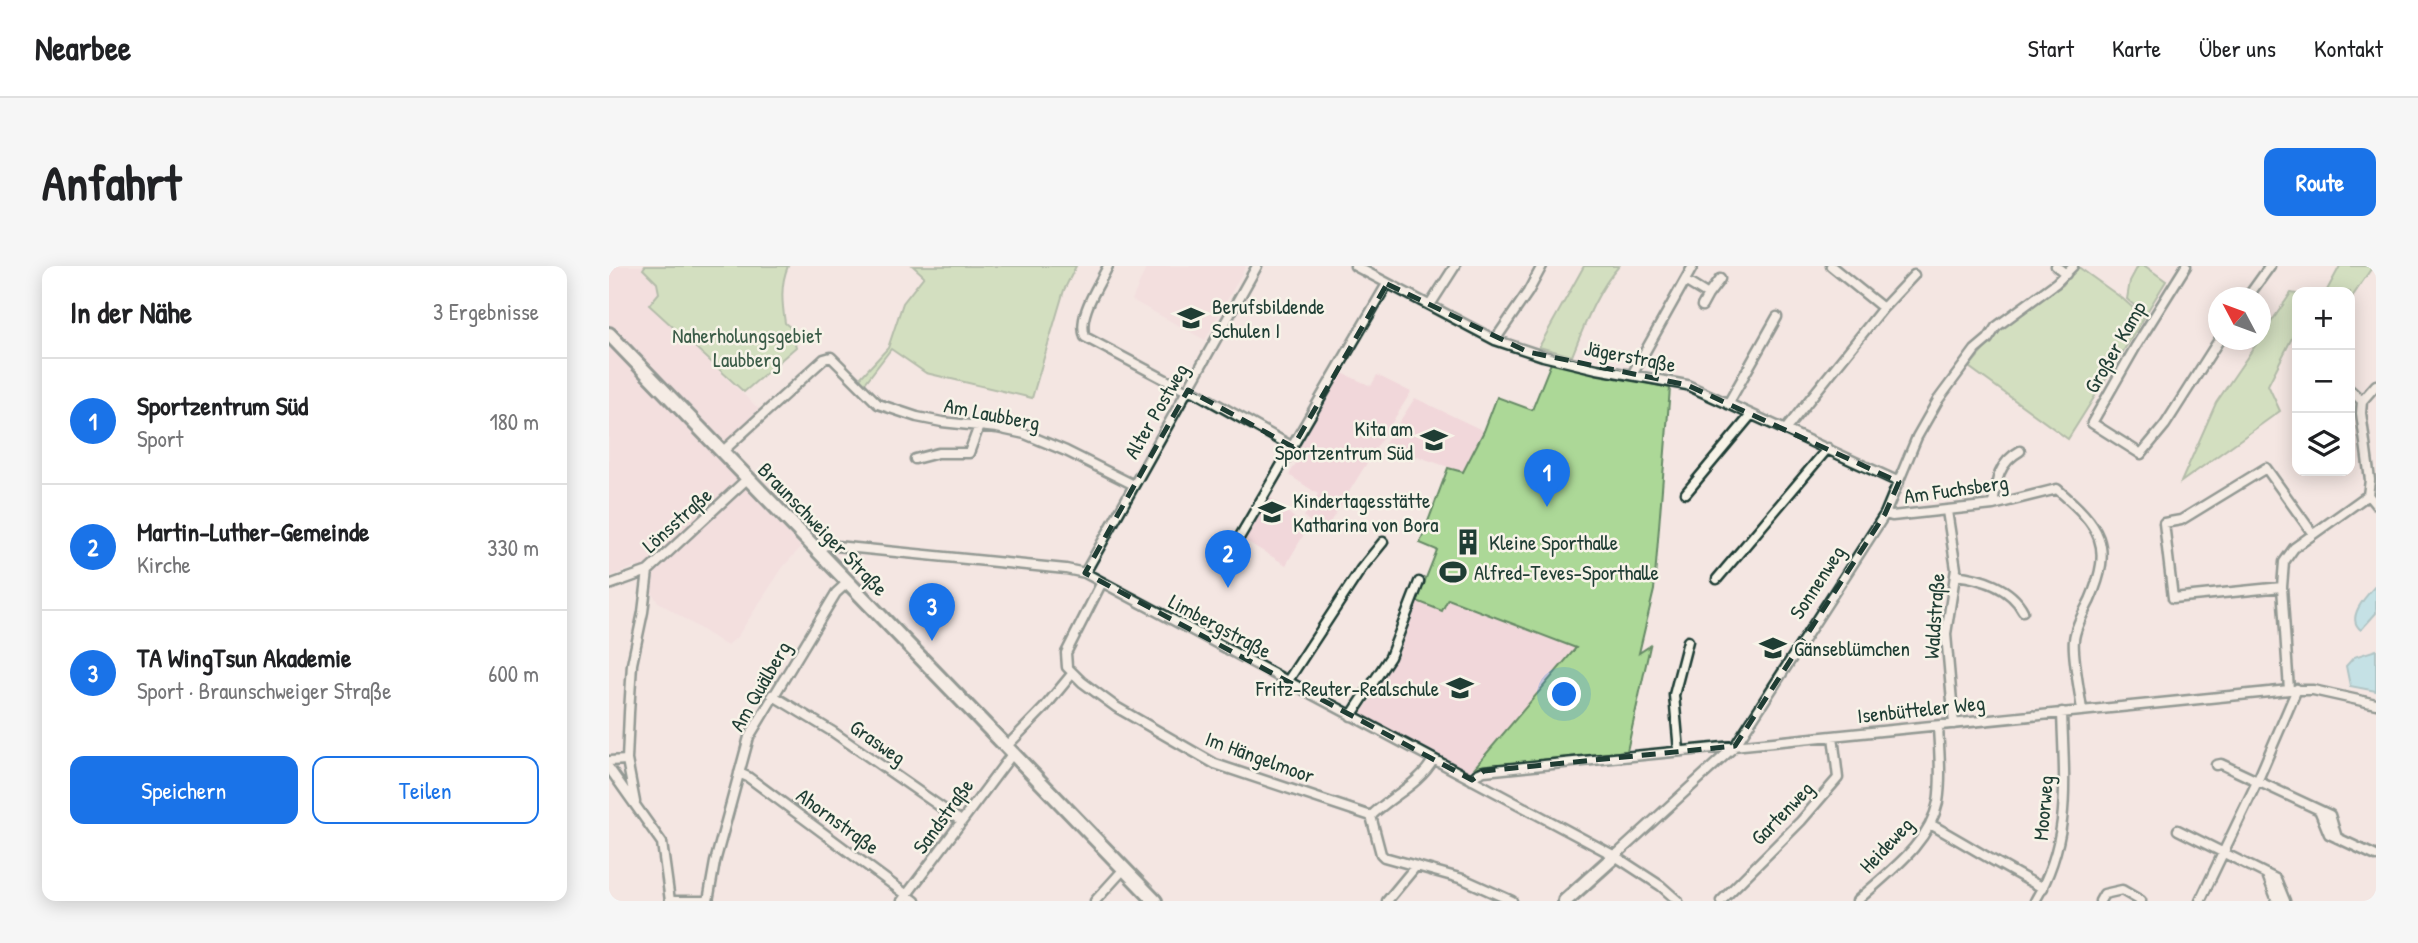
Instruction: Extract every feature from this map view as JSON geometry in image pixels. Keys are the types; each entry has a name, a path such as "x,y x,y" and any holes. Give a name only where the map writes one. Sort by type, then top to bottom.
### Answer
{"street":[{"path":"1108,266 1083,319 1085,337 1293,447"},
{"name":"Alter Postweg","path":"1085,573 1257,266"},
{"name":"Jägerstraße","path":"1355,266 1495,340 1543,356 1687,385 1899,482"},
{"path":"1430,306 1455,266"},
{"path":"1495,340 1528,292 1542,266"},
{"path":"1632,375 1693,266"},
{"path":"1831,266 1883,308"},
{"path":"2056,266 2066,274"},
{"name":"Sonnenweg","path":"1565,901 1735,746 1885,514 1917,437 1938,400 1975,350 1988,339 1996,327 2073,266"},
{"name":"Großer Kamp","path":"2186,266 2092,423 2141,454 2165,425 2213,350"},
{"path":"2255,287 2270,266"},
{"path":"1786,429 1883,308 1914,275"},
{"path":"1702,306 1720,279"},
{"path":"1685,281 1708,295"},
{"path":"1224,557 1223,548 1239,538 1387,284"},
{"path":"1728,404 1777,317"},
{"name":"Braunschweiger Straße","path":"609,334 747,479 1011,746 1155,901"},
{"name":"Am Laubberg","path":"722,452 824,359 831,357 878,404 917,417 1025,434 1134,485"},
{"path":"2376,385 2361,401 2370,480 2368,495 2376,505"},
{"path":"2355,395 2361,401"},
{"path":"1686,494 1751,415"},
{"path":"915,459 938,453 969,453 979,426"},
{"path":"1717,579 1828,449"},
{"path":"1993,505 1997,475 2010,457 2020,451"},
{"path":"2281,587 2173,598 2164,523 2181,520 2266,468 2313,534"},
{"name":"Lönsstraße","path":"635,802 627,760 632,664 648,571 747,479"},
{"name":"Am Fuchsberg","path":"1885,514 1892,516 1993,505 2057,489 2081,510 2100,539 2103,563 2100,577 2073,640 2082,710"},
{"path":"2200,901 2294,702 2281,587 2284,562 2294,548 2368,495"},
{"name":"Waldstraße","path":"1947,511 1955,575 1946,634 1954,724"},
{"path":"1287,682 1361,569 1383,542"},
{"name":"Limbergstraße","path":"817,550 826,545 1085,573 1615,856 1661,886 1678,901"},
{"path":"609,585 648,571"},
{"path":"1955,575 1971,577 2000,588 2013,597 2023,611"},
{"name":"Am Quälberg","path":"670,901 708,901 715,862 749,737 836,593 848,582"},
{"path":"1011,746 1072,674 1067,667 1066,653 1102,582"},
{"path":"1351,716 1390,657 1419,582"},
{"path":"1679,751 1674,695 1688,641"},
{"name":"Im Hängelmoor","path":"1072,674 1138,721 1215,764 1371,816"},
{"name":"Isenbütteler Weg","path":"1472,780 1484,771 2293,690 2313,690 2376,705"},
{"name":"Grasweg","path":"772,695 833,732 961,821"},
{"name":"Moorweg","path":"2035,901 2056,856 2065,804 2062,712"},
{"name":"Heideweg","path":"1857,901 1907,854 1930,824 1939,792 1938,726"},
{"name":"Gartenweg","path":"1721,901 1801,821 1838,778 1833,736"},
{"name":"Sandstraße","path":"905,897 961,821 1011,746"},
{"path":"609,761 627,760"},
{"path":"1433,760 1422,776 1386,801 1371,816 1381,854 1390,860 1463,879 1511,901"},
{"path":"2216,765 2221,764 2330,816 2337,838 2376,856"},
{"path":"609,768 635,802 664,849 670,901"},
{"name":"Ahornstraße","path":"739,774 748,777 905,897 915,901"},
{"path":"1930,824 1984,853 1994,863 2043,888"},
{"path":"2178,830 2276,879 2284,901"},
{"path":"1387,901 1416,866"},
{"path":"1095,901 1124,869"},
{"path":"2100,901 2104,894 2122,890 2141,901"}],"highlighted area":[{"path":"1387,284 1528,352 1687,385 1899,482 1885,514 1735,746 1484,771 1472,780 1085,573 1188,390 1293,447"}],"shaded area":[{"path":"609,266 645,266 643,269 657,283 659,293 649,305 760,410 714,454 801,547 783,567 737,637 727,646 657,601 636,566 609,577"},
{"name":"Berufsbildende Schulen I","path":"1147,266 1246,266 1205,340 1132,300"},
{"path":"1340,372 1371,386 1377,375 1411,392 1324,532 1304,517 1318,494 1289,475 1299,458 1292,454"},
{"name":"Kita am Sportzentrum Süd","path":"1415,398 1484,431 1463,472 1416,456 1410,462 1382,448"},
{"name":"Kindertagesstätte Katharina von Bora","path":"1267,494 1307,529 1286,565 1241,538"},
{"name":"Fritz-Reuter-Realschule","path":"1448,599 1577,648 1468,772 1360,715 1395,660 1417,601 1442,611"}],"green space":[{"name":"Naherholungsgebiet Laubberg","path":"645,266 788,266 783,287 783,308 785,323 791,328 796,347 744,392 649,305 659,293 657,283 643,269"},
{"path":"913,266 1076,266 1064,290 1032,398 926,373 891,349 865,383 860,378 888,348 903,303 924,276"},
{"path":"1584,266 1619,266 1597,297 1572,356 1539,347"},
{"path":"2077,266 2123,299 2144,318 2068,439 1969,367 2010,319 2063,285"},
{"path":"2138,266 2145,266 2166,281 2145,315 2127,299 2130,281"},
{"path":"2340,266 2373,266 2355,293 2355,287 2329,287"},
{"path":"2292,293 2292,338 2268,385 2280,411 2181,482 2216,403 2252,350 2271,350 2271,322"},
{"path":"1551,363 1670,388 1654,590 1639,653 1650,646 1627,751 1475,767 1576,648 1448,599 1442,611 1417,601 1437,550 1420,543 1448,468 1463,472 1484,431 1497,397 1532,410"}],"water":[{"path":"2376,585 2376,613 2361,630 2355,619 2356,613"},
{"path":"2376,650 2376,691 2350,686 2346,666 2354,657"}],"place":[{"name":"Berufsbildende Schulen I","path":"1191,318"},
{"name":"Kita am Sportzentrum Süd","path":"1434,440"},
{"name":"Sportzentrum Süd","path":"1547,507"},
{"name":"Kindertagesstätte Katharina von Bora","path":"1272,512"},
{"name":"Kleine Sporthalle","path":"1468,542"},
{"name":"Alfred-Teves-Sporthalle","path":"1453,572"},
{"name":"Martin-Luther-Gemeinde","path":"1228,588"},
{"name":"TA WingTsun Akademie","path":"932,641"},
{"name":"Gänseblümchen","path":"1773,648"},
{"name":"Fritz-Reuter-Realschule","path":"1460,688"}]}
